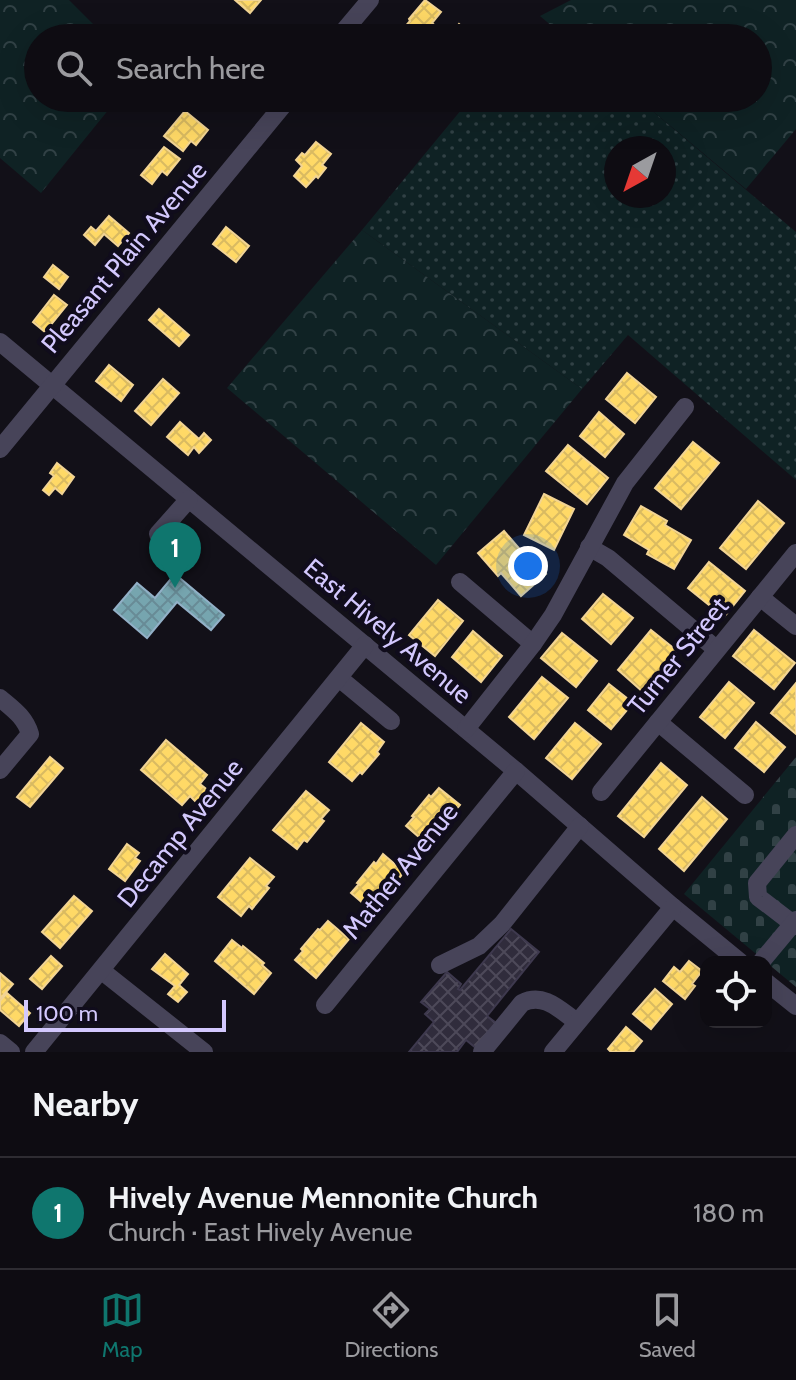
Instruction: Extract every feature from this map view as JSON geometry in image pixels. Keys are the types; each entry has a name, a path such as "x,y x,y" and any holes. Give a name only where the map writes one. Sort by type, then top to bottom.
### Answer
{"street":[{"path":"350,24 370,0"},
{"name":"Pleasant Plain Avenue","path":"0,449 277,112"},
{"name":"East Hively Avenue","path":"0,342 466,729 733,956"},
{"path":"466,729 553,615 625,483 685,407"},
{"path":"158,534 189,499"},
{"path":"589,547 608,558 716,649"},
{"name":"Turner Street","path":"601,792 796,553"},
{"path":"460,582 533,644"},
{"path":"760,597 796,626"},
{"name":"Decamp Avenue","path":"34,1052 365,645"},
{"path":"339,678 391,721"},
{"path":"0,698 22,716 30,734 0,770"},
{"path":"658,722 745,795"},
{"name":"Mather Avenue","path":"325,1005 516,771"},
{"path":"440,965 479,946 502,924 580,826"},
{"path":"766,956 795,923 758,897 757,883 796,835"},
{"path":"553,1052 673,907"},
{"path":"102,971 204,1052"},
{"path":"772,987 796,1006"},
{"path":"482,1052 522,1003 531,998 549,1001 577,1022"},
{"path":"0,1043 11,1052"}],"green space":[{"path":"0,0 69,0 93,24 24,24 24,112 107,112 41,193 0,158"},
{"path":"571,0 796,0 796,129 746,189 654,112 772,112 772,24 549,24 540,16"},
{"path":"459,112 654,112 796,232 796,480 628,335 582,389 362,230"},
{"path":"362,230 582,389 436,565 227,388"},
{"path":"796,757 796,987 772,967 772,956 759,956 684,894"}],"building: Homes":[{"path":"235,0 261,0 250,13"},
{"path":"425,0 441,12 433,24 407,24"},
{"path":"184,112 208,130 196,145 191,141 183,151 164,136"},
{"path":"316,142 331,154 322,165 326,168 306,187 294,176 302,166 296,160"},
{"path":"164,147 180,159 167,175 162,171 152,184 141,175"},
{"path":"109,216 129,233 118,246 104,234 95,245 84,235 91,227 96,231"},
{"path":"226,227 249,246 236,262 213,244"},
{"path":"53,265 68,277 59,289 44,277"},
{"path":"54,295 67,305 45,332 33,322"},
{"path":"159,309 189,335 179,346 149,320"},
{"path":"109,365 133,385 121,401 96,381"},
{"path":"627,373 656,397 635,423 606,399"},
{"path":"163,379 179,393 151,425 135,411"},
{"path":"599,412 624,434 605,457 580,436"},
{"path":"180,422 199,439 204,433 211,440 199,453 194,447 188,455 167,437"},
{"path":"693,442 719,463 681,509 655,488"},
{"path":"568,445 608,478 587,504 546,471"},
{"path":"57,463 74,477 62,494 55,488 49,495 43,490 54,476 50,473"},
{"path":"544,494 574,509 554,550 524,535"},
{"path":"758,501 784,523 746,569 720,548"},
{"path":"641,506 691,540 674,569 647,554 649,550 624,535"},
{"path":"504,531 546,574 521,596 478,553"},
{"path":"709,562 745,591 724,617 688,588"},
{"path":"603,594 633,618 611,644 582,619"},
{"path":"438,600 463,621 435,656 409,635"},
{"path":"651,630 677,651 643,692 618,670"},
{"path":"754,630 795,663 774,689 733,656"},
{"path":"473,631 502,656 481,682 452,657"},
{"path":"562,633 597,661 576,687 541,658"},
{"path":"542,677 568,698 534,739 509,717"},
{"path":"729,682 754,703 725,738 700,717"},
{"path":"796,683 796,734 771,713"},
{"path":"609,684 633,703 611,729 588,710"},
{"path":"756,722 785,747 764,772 735,748"},
{"path":"361,723 384,742 377,752 379,754 352,781 329,762"},
{"path":"575,723 601,744 572,779 546,758"},
{"path":"166,740 207,775 200,784 210,792 199,805 190,796 182,805 141,770"},
{"path":"50,757 63,768 30,807 17,797"},
{"path":"661,763 687,785 644,837 618,816"},
{"path":"439,788 460,805 427,844 406,826 429,795 431,797"},
{"path":"306,791 329,810 307,842 304,840 297,849 273,830"},
{"path":"702,797 727,819 684,871 659,849"},
{"path":"127,844 139,853 135,858 140,861 125,881 109,869"},
{"path":"383,854 404,872 372,911 351,893"},
{"path":"250,858 274,877 252,909 249,906 241,916 218,897"},
{"path":"74,896 92,911 60,948 42,932"},
{"path":"328,921 349,939 316,978 295,960 303,951 301,949"},
{"path":"232,940 264,963 262,965 271,973 254,994 215,961"},
{"path":"165,954 188,974 179,985 187,992 178,1002 168,994 175,986 152,969"},
{"path":"51,956 62,966 42,989 30,979"},
{"path":"689,961 700,969 692,984 695,986 685,999 663,981 674,967 680,972"},
{"path":"0,973 13,984 0,999"},
{"path":"655,989 672,1004 651,1029 633,1014"},
{"path":"7,993 30,1013 19,1026 0,1010 0,1001"},
{"path":"626,1027 642,1041 633,1052 611,1052 608,1049"}],"building: Public":[{"path":"175,574 224,615 211,630 177,602 147,638 114,610 137,583 155,598"}],"building: Other":[{"path":"511,929 539,952 487,1016 496,1023 476,1048 466,1040 457,1052 409,1052 434,1022 425,1014 430,1009 421,1002 447,972 461,984 460,990"}],"place":[{"name":"Hively Avenue Mennonite Church","path":"175,588"}]}
